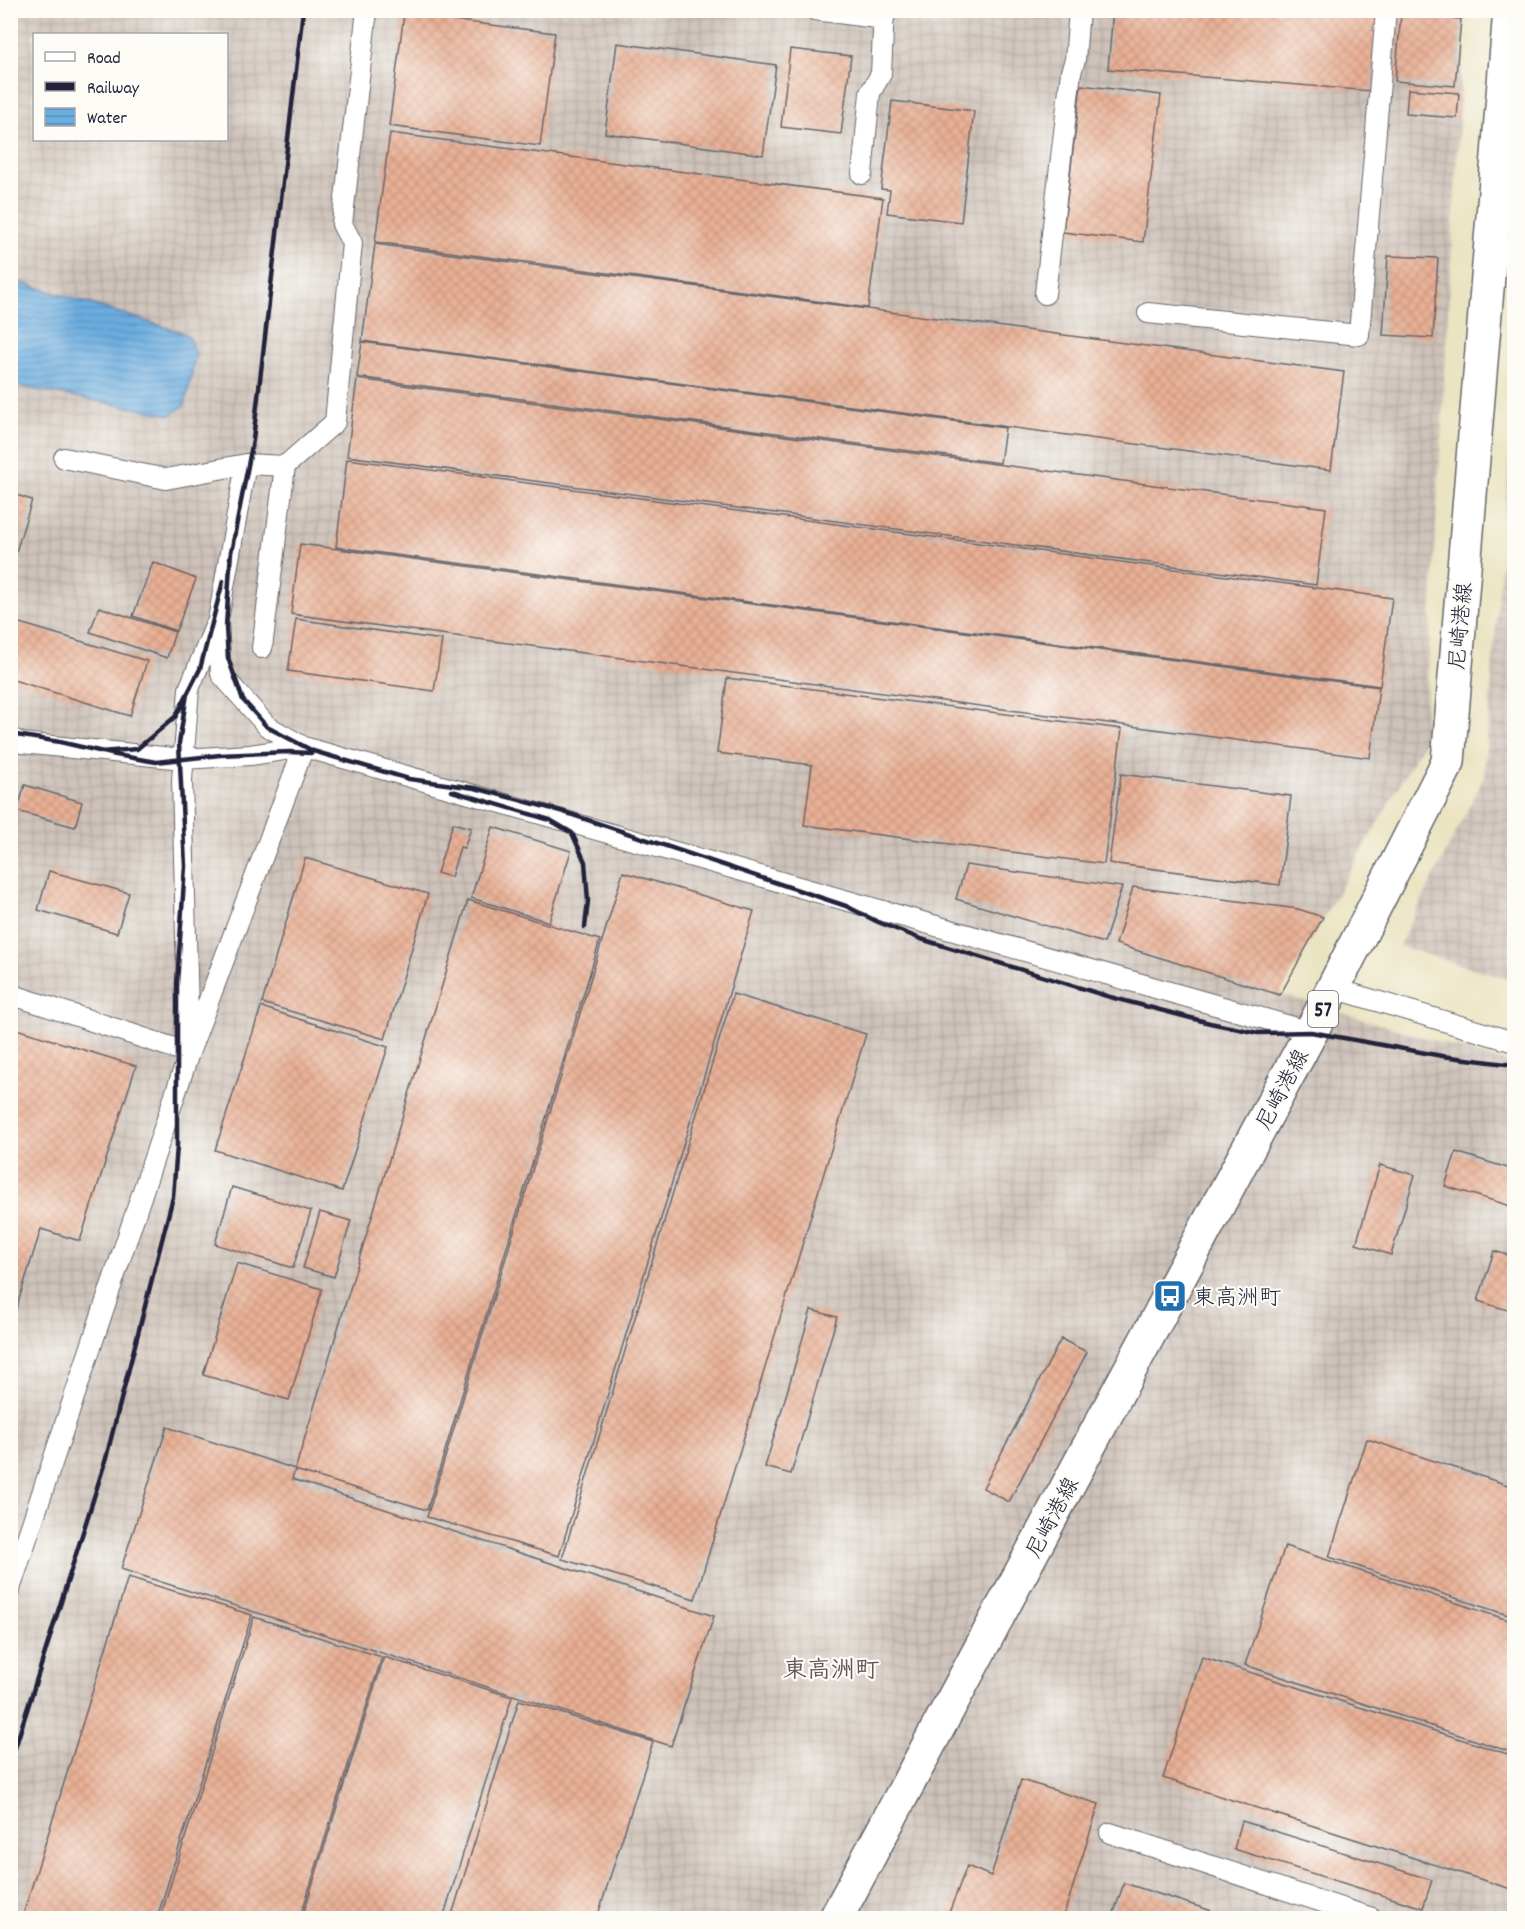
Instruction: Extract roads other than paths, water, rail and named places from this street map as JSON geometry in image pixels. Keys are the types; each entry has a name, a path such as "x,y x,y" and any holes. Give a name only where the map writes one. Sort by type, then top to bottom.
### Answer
{"main road":[{"name":"尼崎港線","path":"836,1918 1311,1032 1448,762 1510,10"}],"lane":[{"path":"262,648 285,466 335,422 352,243 342,224 367,10"},
{"path":"815,10 884,15 880,74 870,93 862,174"},
{"path":"1045,294 1071,72 1075,60 1079,10"},
{"path":"1148,313 1359,335 1386,10"},
{"path":"64,458 166,479 246,464 285,466"},
{"path":"189,1053 182,780 189,689 218,620 246,464"},
{"path":"218,620 221,674 267,726 304,747 1311,1032"},
{"path":"10,738 22,742 183,759 250,755 304,747"},
{"path":"10,1589 189,1053 304,747"},
{"path":"1333,988 1515,1042"},
{"path":"10,994 189,1053"},
{"path":"1110,1833 1372,1918"}],"water":[{"path":"10,279 181,332 189,337 196,354 185,405 171,415 11,385"}],"railway":[{"path":"230,558 253,440 303,10"},
{"path":"231,551 226,627 228,658 243,700 267,727 313,751 409,779 475,788 564,812 846,906 921,939 1110,997 1258,1033 1311,1032 1442,1056 1514,1065"},
{"path":"101,752 137,749 176,716 200,669 223,581"},
{"path":"10,1764 105,1462 173,1197 177,1146 177,983 185,866 179,743 187,694"},
{"path":"10,734 156,762 220,755 311,753"},
{"path":"452,791 550,820 572,833 585,862 588,901 585,927"}],"place":[{"name":"東高洲町","path":"1170,1296"}],"district":[{"name":"東高洲町","path":"831,1669"}]}
